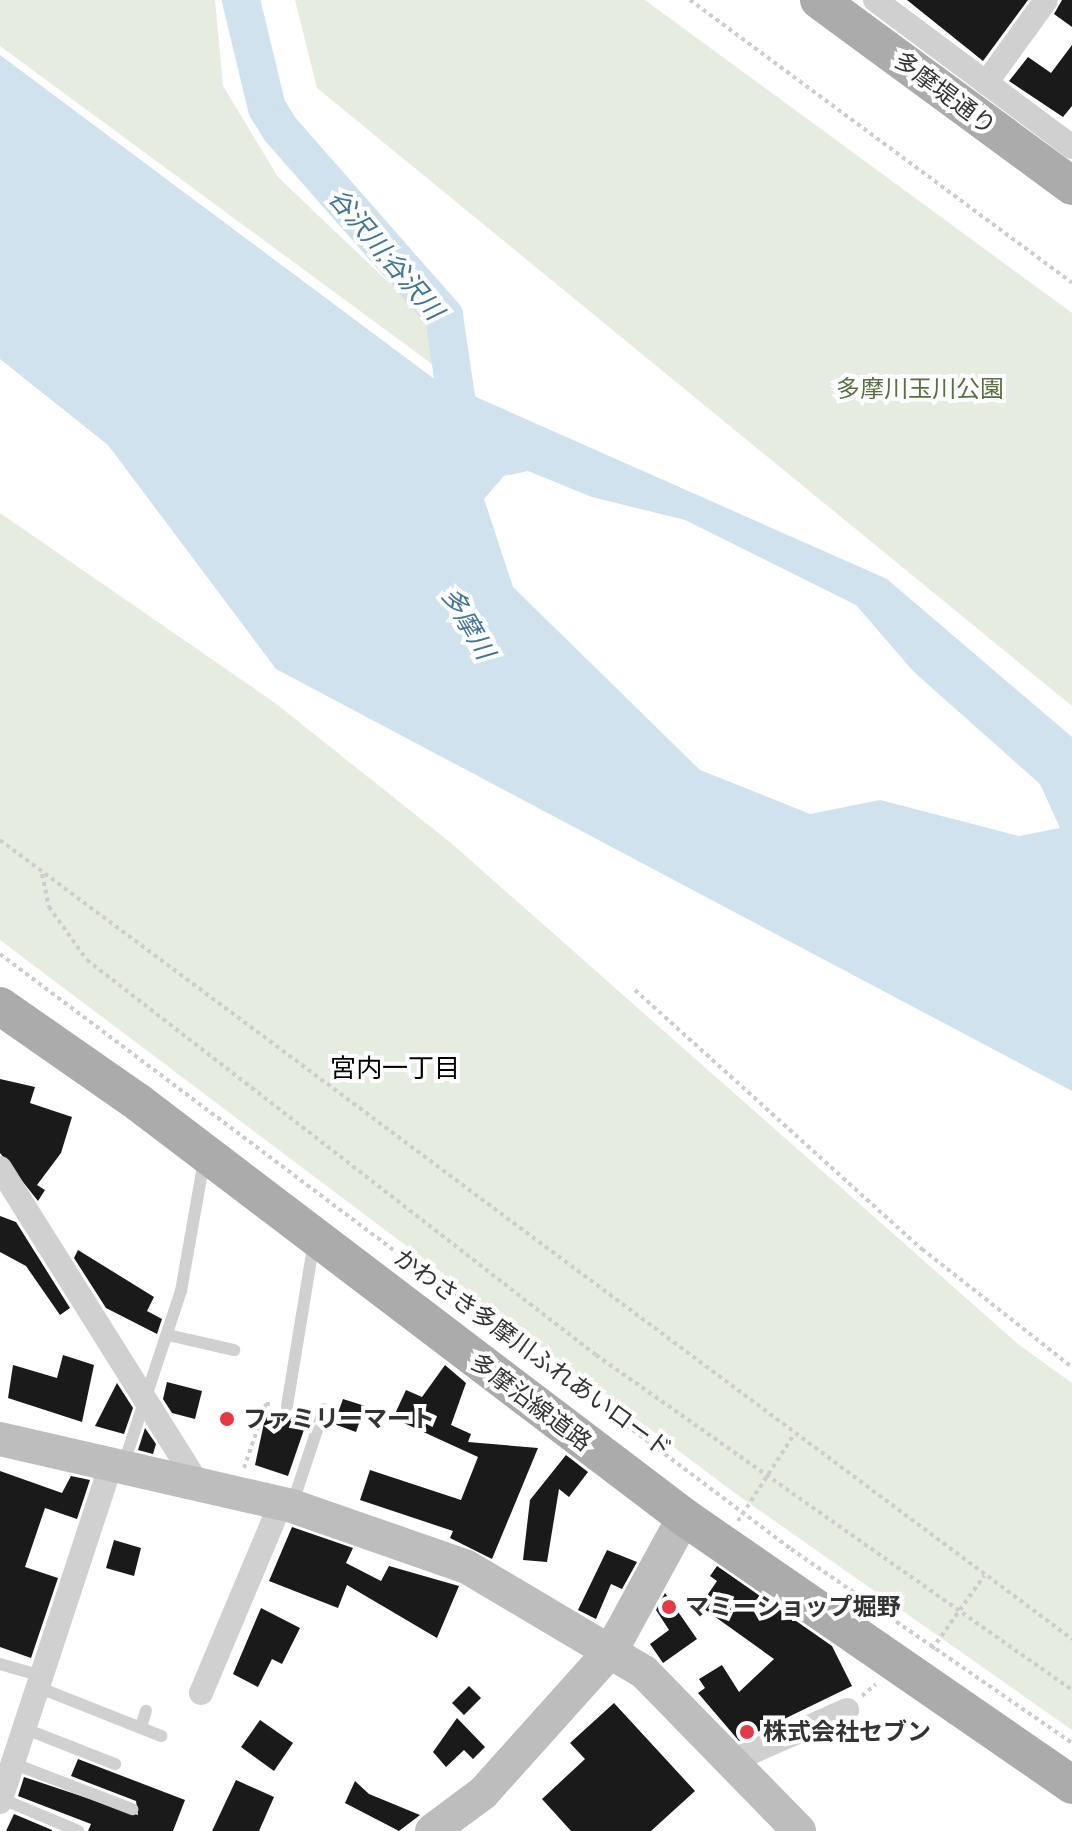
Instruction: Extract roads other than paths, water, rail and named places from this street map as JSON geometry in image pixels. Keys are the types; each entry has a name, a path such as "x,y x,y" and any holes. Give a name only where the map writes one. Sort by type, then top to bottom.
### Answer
{"main road":[{"name":"多摩堤通り","path":"819,0 1072,186"},
{"name":"多摩沿線道路","path":"0,1006 205,1154 684,1517 1072,1785"}],"street":[{"path":"875,0 1072,147"},
{"path":"986,83 1046,0"},
{"path":"0,1168 199,1485"},
{"path":"0,1204 32,1219"},
{"path":"0,1439 116,1468 287,1504 467,1567 612,1649 732,1761 799,1831"},
{"path":"0,1799 9,1756 23,1728 37,1680 116,1468"},
{"path":"201,1693 287,1504"},
{"path":"432,1831 483,1793 612,1649 684,1517"},
{"path":"732,1761 847,1710"}],"lane":[{"path":"116,1468 168,1335 205,1154"},
{"path":"287,1406 314,1239"},
{"path":"168,1335 234,1350"},
{"path":"287,1504 324,1409"},
{"path":"0,1664 161,1736"},
{"path":"141,1727 146,1711"},
{"path":"23,1728 115,1764"},
{"path":"9,1756 132,1809"},
{"path":"0,1799 78,1831"}],"water":[{"name":"多摩川","path":"0,55 433,378 887,579 1072,737 1072,1091 276,669 108,445 0,359","holes":["528,471 592,497 685,520 856,605 914,672 1040,784 1060,828 1019,836 880,800 810,814 700,770 513,587 484,499 504,476"]}],"waterway":[{"name":"谷沢川;谷沢川","path":"241,0 267,108 280,129 444,316 462,438"}],"place":[{"name":"ファミリーマート","path":"227,1419"},
{"name":"マミーショップ堀野","path":"669,1607"},
{"name":"株式会社セブン","path":"747,1732"}],"district":[{"name":"宮内一丁目","path":"395,1068"}],"park label":[{"name":"多摩川玉川公園","path":"920,389"}]}
